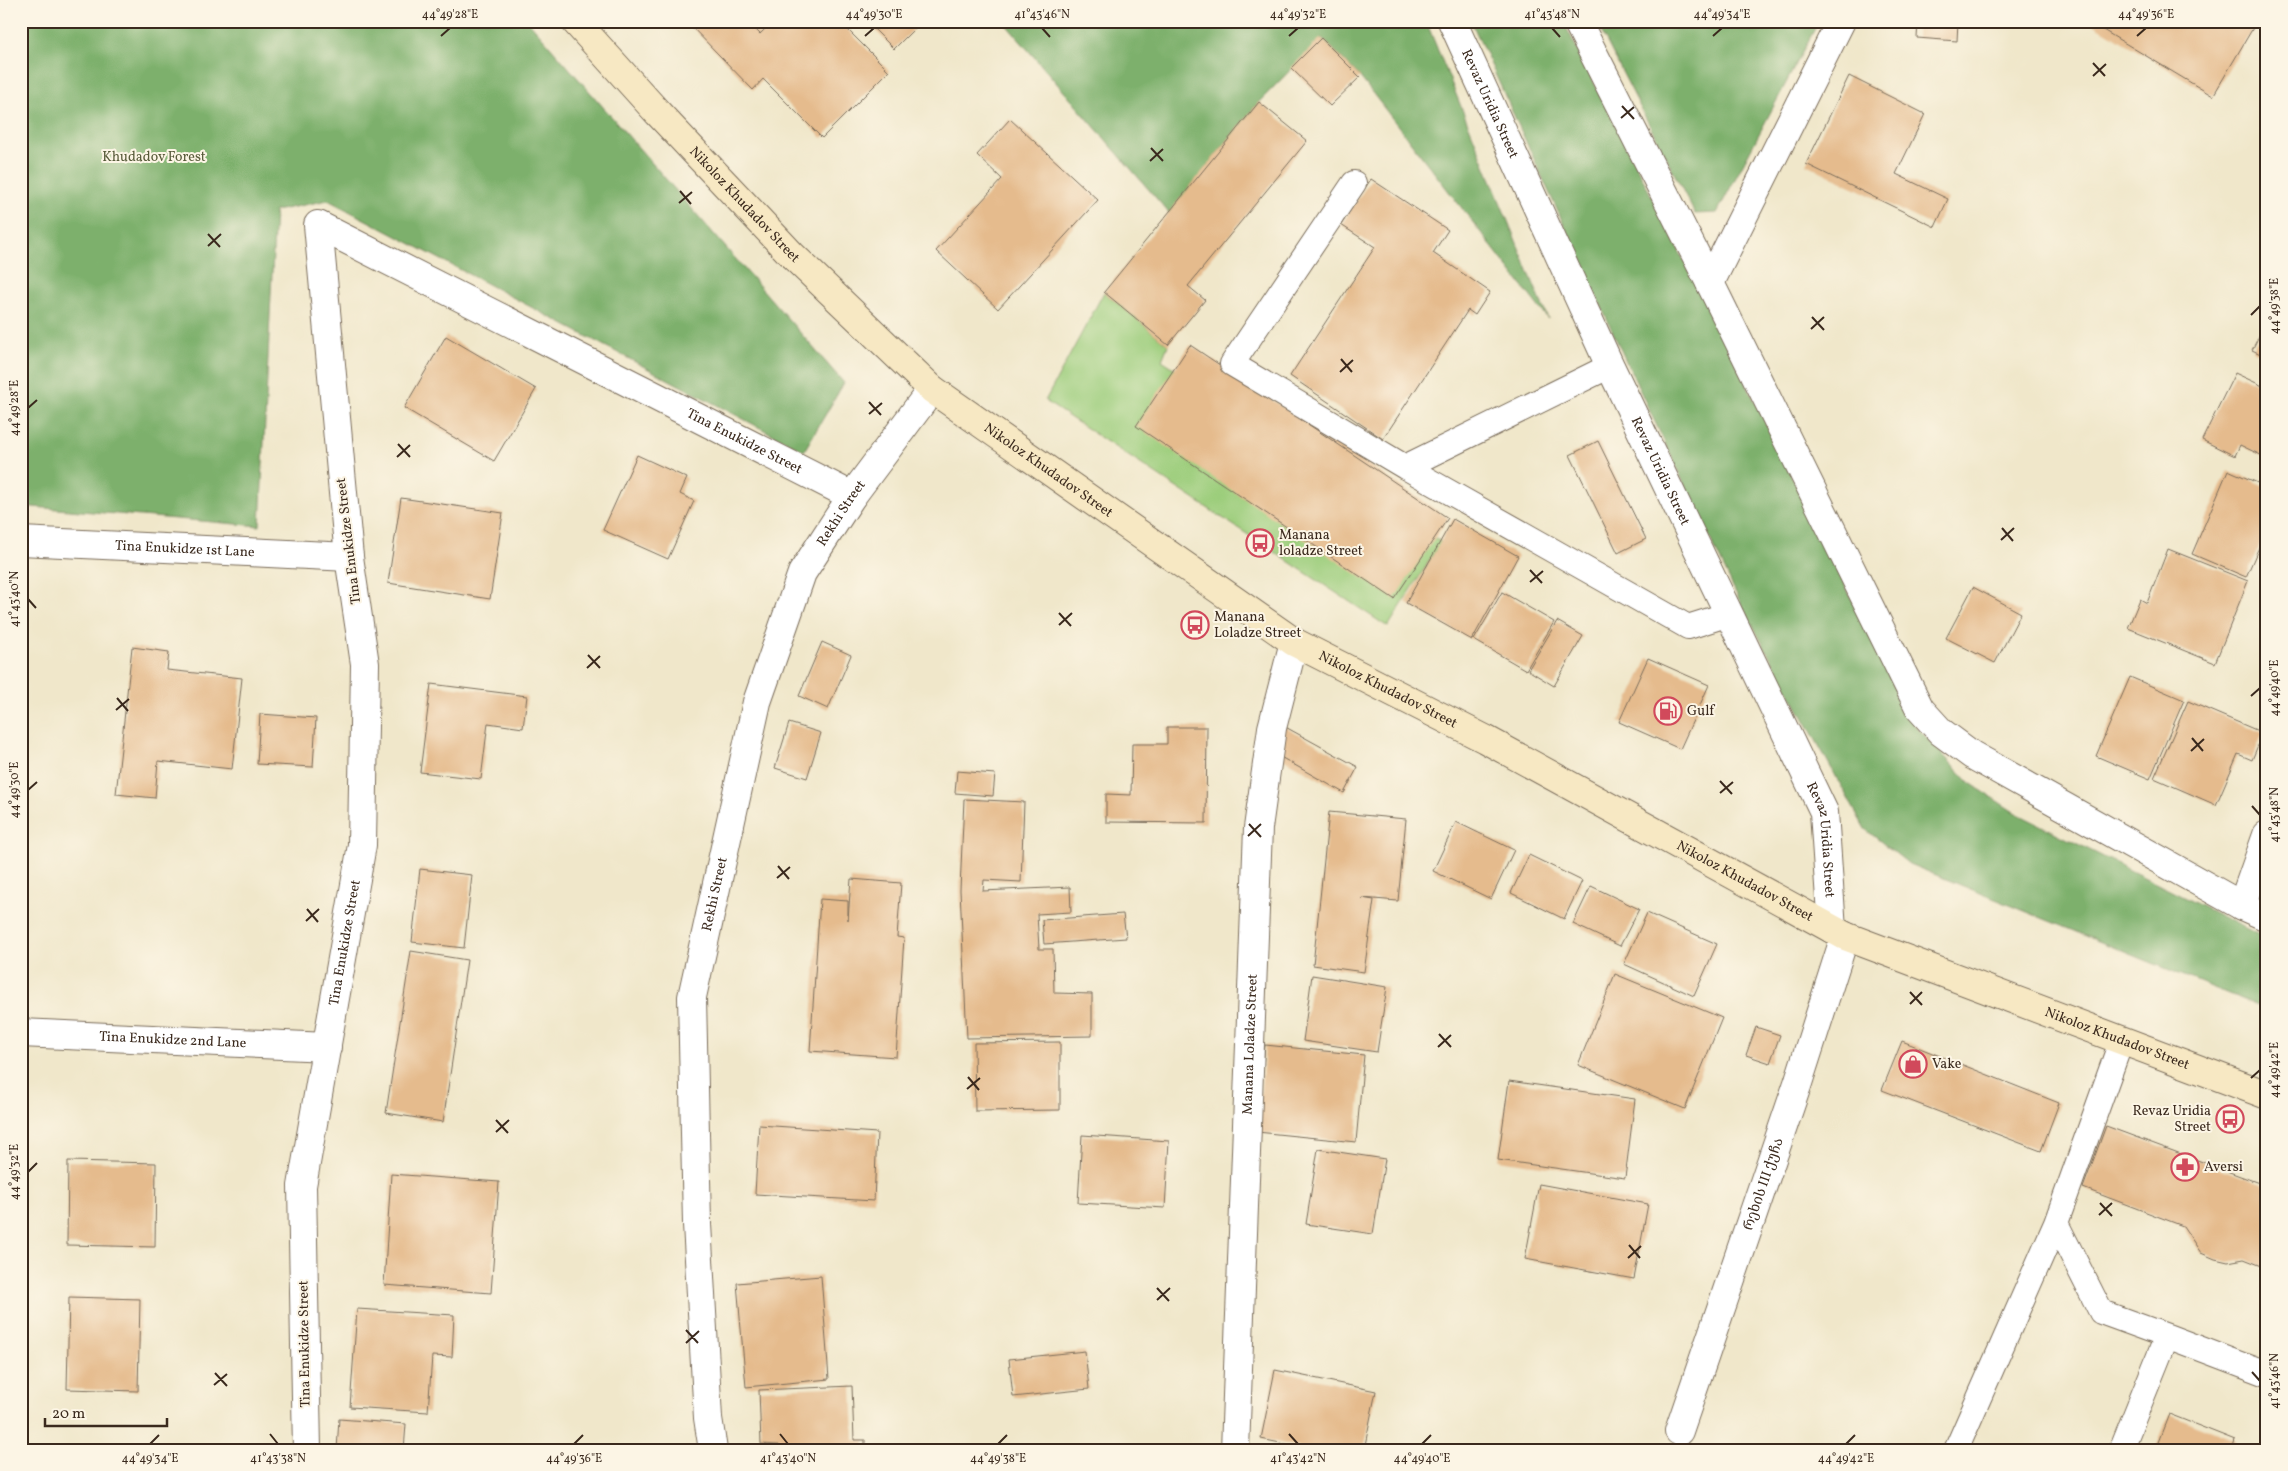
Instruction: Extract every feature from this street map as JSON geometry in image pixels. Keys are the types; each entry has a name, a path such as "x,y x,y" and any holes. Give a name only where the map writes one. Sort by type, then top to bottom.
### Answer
{"main road":[{"name":"Nikoloz Khudadov Street","path":"575,21 658,113 792,255 932,390 1294,642 1485,739 1838,933 2267,1096"}],"street":[{"name":"Revaz Uridia Street","path":"1452,21 1610,366 1824,812 1838,933"},
{"path":"1577,21 1710,283 1920,709 1941,732 1972,755 2242,906 2267,917"},
{"path":"1710,283 1841,21"},
{"name":"Tina Enukidze Street","path":"307,1450 302,1186 362,845 366,664 349,557 318,225 852,496"},
{"name":"Rekhi Street","path":"713,1450 708,1418 697,1224 692,997 757,702 802,573 852,496 932,390"},
{"name":"Tina Enukidze 1st Lane","path":"21,540 349,557"},
{"name":"Manana Loladze Street","path":"1235,1450 1258,828 1272,728 1294,642"},
{"path":"2242,906 2267,835"},
{"name":"რეხის III ქუჩა","path":"1679,1431 1798,1084 1838,933"},
{"name":"Tina Enukidze 2nd Lane","path":"21,1033 327,1047"}],"lane":[{"path":"1354,183 1232,364 1405,466 1688,627 1729,614"},
{"path":"1405,466 1610,366"},
{"path":"1956,1450 2056,1224 2121,1042"},
{"path":"2056,1224 2101,1312 2267,1374"},
{"path":"2120,1450 2167,1336"}],"green space":[{"name":"Khudadov Forest","path":"21,21 528,21 844,383 804,451 328,200 275,211 260,526 21,506"},
{"path":"1003,21 1426,21 1548,319 1360,77 1322,38 1259,102 1169,213"},
{"path":"1471,21 1563,21 1748,387 1892,681 1904,714 1970,783 2014,812 2267,939 2267,1005 2258,1006 1909,864 1865,829 1743,608 1626,361"},
{"path":"1596,21 1819,21 1717,213 1695,214"},
{"path":"1104,292 1168,345 1162,360 1441,542 1388,627 1045,401"}],"building":[{"path":"686,21 747,21 760,34 773,21 839,21 889,71 822,138 763,79 753,90"},
{"path":"866,21 922,21 894,49"},
{"path":"1918,21 1958,21 1957,41 1917,38"},
{"path":"2088,21 2257,21 2213,96"},
{"path":"1321,38 1360,77 1330,106 1291,68"},
{"path":"1849,76 1925,114 1896,174 1948,199 1935,227 1806,164"},
{"path":"1259,102 1307,141 1188,286 1205,300 1168,345 1104,292"},
{"path":"1010,119 1098,200 998,309 936,251 1002,179 977,155"},
{"path":"1371,179 1448,230 1433,253 1490,292 1475,315 1468,310 1383,439 1290,376 1375,247 1341,225"},
{"path":"2267,320 2267,357 2252,350"},
{"path":"446,336 536,389 494,461 404,408"},
{"path":"1190,345 1448,518 1394,599 1136,426"},
{"path":"2235,373 2267,388 2267,458 2240,445 2235,456 2202,440"},
{"path":"1598,441 1646,539 1618,553 1570,455"},
{"path":"637,455 687,478 680,494 694,501 668,559 603,530"},
{"path":"2228,470 2267,487 2267,529 2246,577 2192,554"},
{"path":"401,498 503,513 490,599 388,583"},
{"path":"1453,519 1518,556 1472,640 1406,603"},
{"path":"2168,549 2248,581 2215,663 2128,628 2140,599 2147,603"},
{"path":"1973,587 2021,613 1995,663 1946,638"},
{"path":"1502,592 1554,622 1526,670 1474,640"},
{"path":"1557,621 1583,636 1554,686 1528,670"},
{"path":"822,642 851,655 828,709 799,696"},
{"path":"132,647 169,652 167,670 242,678 232,769 158,761 155,798 116,794"},
{"path":"1648,658 1709,685 1680,749 1619,722"},
{"path":"2130,677 2184,700 2150,779 2096,756"},
{"path":"431,684 527,696 523,728 488,723 481,779 420,772"},
{"path":"2188,701 2263,733 2252,760 2238,754 2216,805 2154,778"},
{"path":"260,714 316,718 313,767 257,764"},
{"path":"789,723 821,733 807,778 775,768"},
{"path":"1280,724 1358,767 1344,793 1277,755"},
{"path":"1167,727 1207,727 1206,823 1106,822 1106,794 1131,795 1132,744 1167,744"},
{"path":"957,771 995,774 993,796 955,793"},
{"path":"964,799 1024,802 1021,882 984,880 983,891 1070,887 1071,912 1037,914 1039,949 1053,949 1054,993 1092,994 1092,1036 967,1038 960,890"},
{"path":"1329,812 1406,819 1398,901 1362,898 1374,900 1364,972 1313,965"},
{"path":"1456,822 1514,850 1491,899 1433,871"},
{"path":"1529,855 1582,881 1564,919 1511,893"},
{"path":"420,869 472,875 464,948 412,942"},
{"path":"851,879 901,883 897,937 904,938 896,1057 810,1051 820,899 848,901 848,920"},
{"path":"1591,886 1639,909 1620,946 1573,924"},
{"path":"1647,913 1717,944 1694,996 1624,964"},
{"path":"1123,914 1126,938 1044,944 1042,920"},
{"path":"411,951 467,960 443,1122 386,1113"},
{"path":"1615,974 1722,1018 1685,1109 1578,1065"},
{"path":"1312,975 1387,987 1377,1052 1303,1041"},
{"path":"1756,1027 1780,1035 1770,1063 1746,1055"},
{"path":"1902,1041 2059,1103 2041,1151 1882,1090"},
{"path":"1060,1042 1060,1110 975,1111 974,1043"},
{"path":"1265,1045 1364,1055 1356,1142 1257,1132"},
{"path":"1509,1081 1635,1099 1625,1178 1498,1160"},
{"path":"759,1125 877,1133 874,1201 755,1194"},
{"path":"2106,1126 2267,1186 2267,1268 2244,1259 2228,1262 2201,1253 2183,1226 2083,1188"},
{"path":"1082,1135 1169,1141 1165,1208 1078,1203"},
{"path":"1318,1149 1385,1159 1373,1234 1306,1224"},
{"path":"68,1161 156,1163 155,1247 67,1245"},
{"path":"391,1174 499,1182 491,1293 384,1285"},
{"path":"1539,1184 1648,1204 1634,1279 1525,1259"},
{"path":"821,1276 829,1379 746,1387 737,1283"},
{"path":"69,1297 140,1299 138,1391 67,1389"},
{"path":"357,1309 454,1315 452,1357 432,1356 428,1412 350,1407"},
{"path":"1085,1351 1089,1389 1013,1397 1009,1359"},
{"path":"1275,1370 1376,1391 1364,1450 1314,1450 1261,1439"},
{"path":"852,1386 854,1440 865,1440 865,1450 780,1450 779,1445 761,1444 759,1390"},
{"path":"2169,1414 2235,1440 2232,1450 2155,1450"},
{"path":"339,1419 406,1424 404,1450 337,1450"}],"place":[{"name":"Manana loladze Street","path":"1260,543"},
{"name":"Manana Loladze Street","path":"1195,625"},
{"name":"Gulf","path":"1668,711"},
{"name":"Vake","path":"1913,1064"},
{"name":"Revaz Uridia Street","path":"2230,1119"},
{"name":"Aversi","path":"2185,1167"}]}
